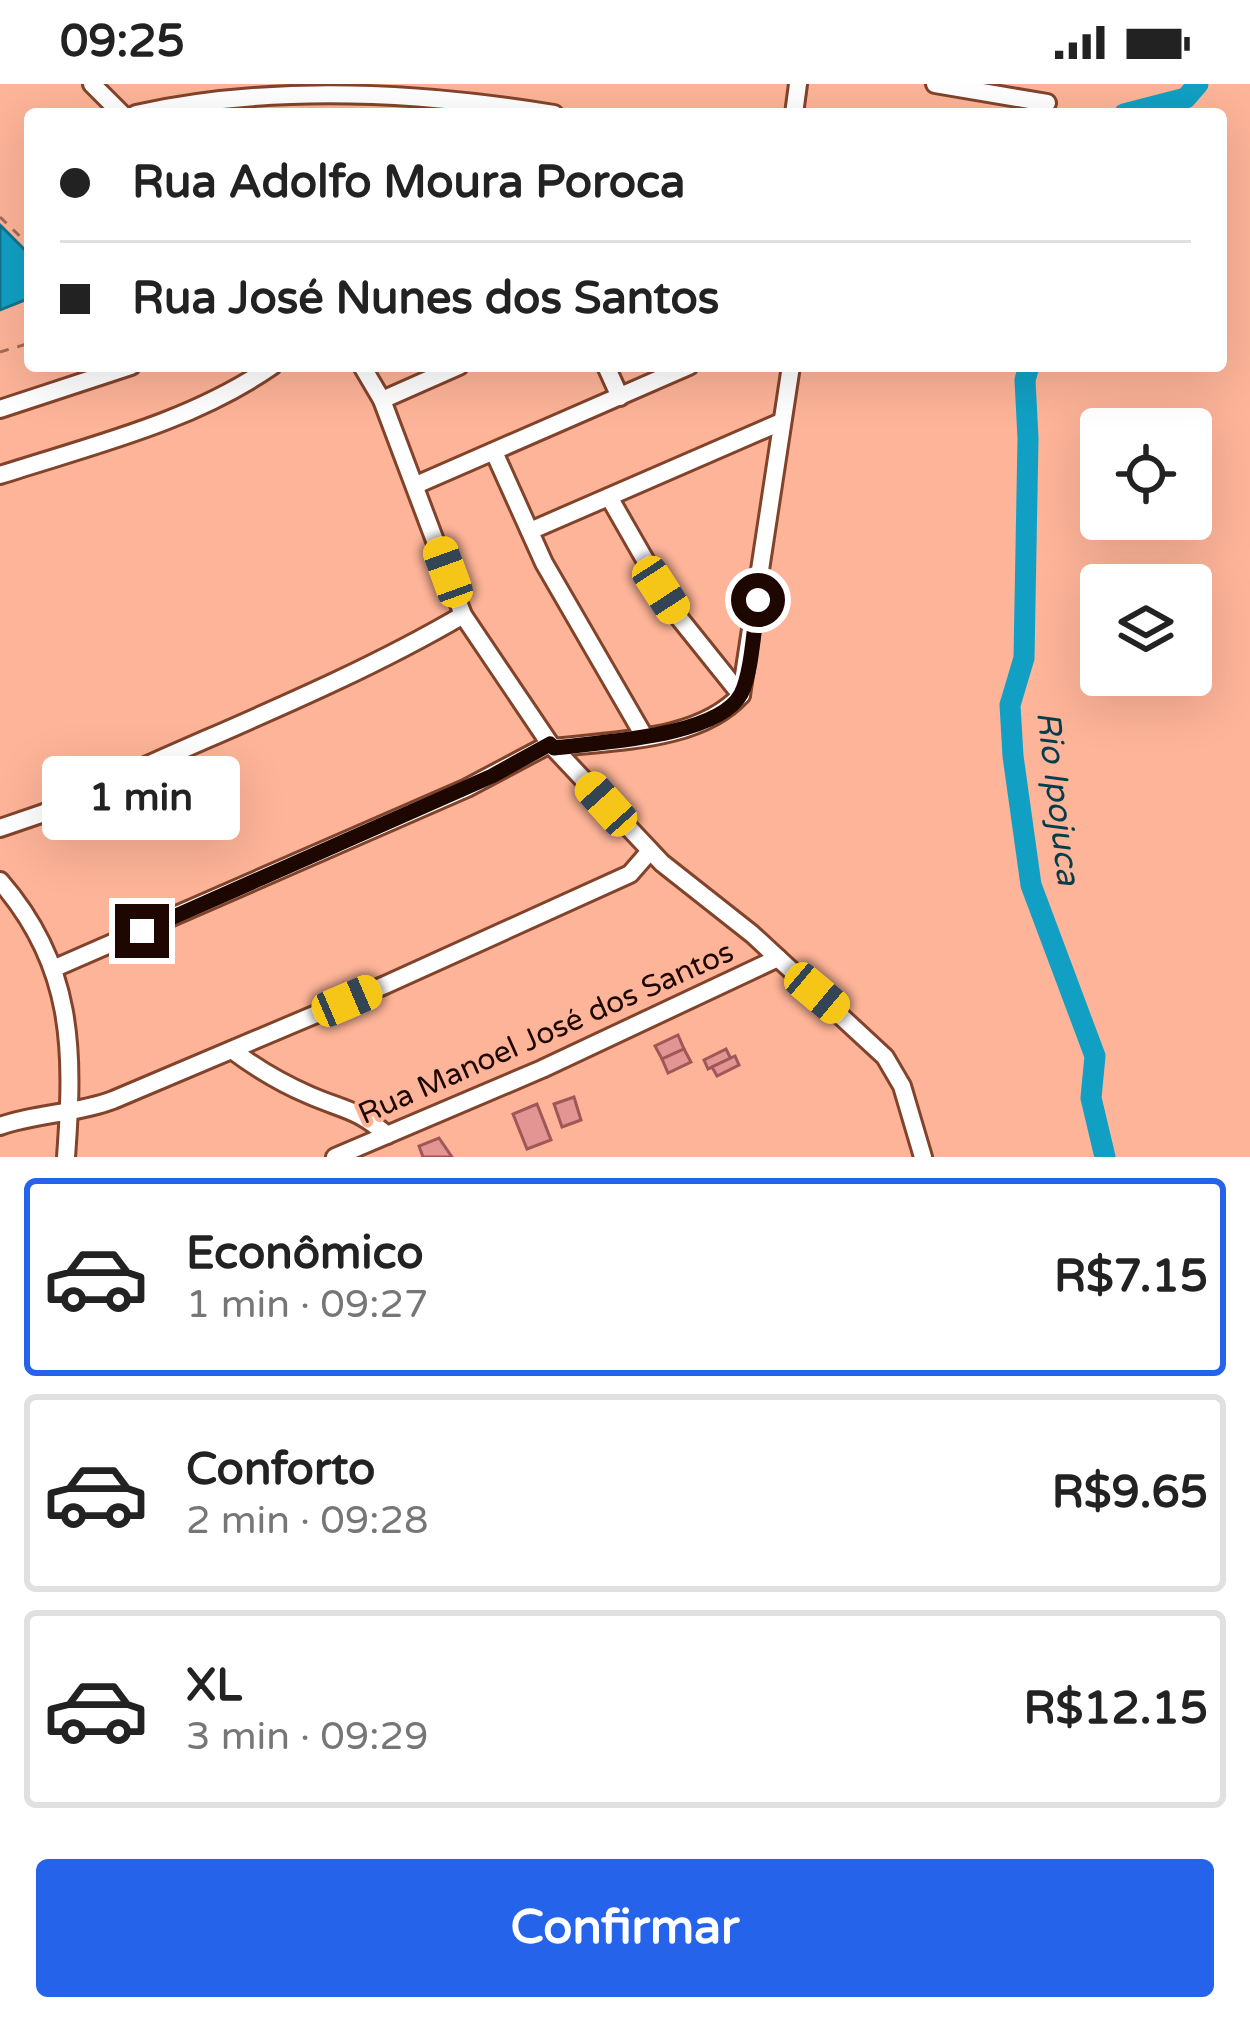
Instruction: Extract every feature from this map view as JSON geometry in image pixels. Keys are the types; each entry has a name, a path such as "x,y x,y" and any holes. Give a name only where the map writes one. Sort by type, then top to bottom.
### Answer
{"street":[{"path":"92,84 116,108"},
{"path":"935,84 1043,108"},
{"path":"161,108 405,91 517,108"},
{"path":"0,409 113,372"},
{"path":"0,476 180,416 262,372"},
{"path":"366,372 382,400 463,615 552,746 650,851 778,958 885,1057 902,1086 922,1157"},
{"path":"382,400 445,372"},
{"path":"609,372 620,397"},
{"path":"416,485 676,372"},
{"path":"55,968 407,815 552,746 644,736 713,719 741,695 790,372"},
{"path":"530,531 781,422"},
{"path":"494,452 578,626 644,736"},
{"path":"609,497 676,614 741,695"},
{"path":"0,828 44,813 369,665 463,615"},
{"path":"0,1126 113,1100 232,1050 630,874 650,851"},
{"path":"0,881 32,923 55,968 66,1018 66,1157"},
{"name":"Rua Manoel José dos Santos","path":"335,1157 542,1069 778,958"},
{"path":"232,1050 296,1089 352,1108 387,1135"}],"path":[{"path":"0,217 24,240"}],"water":[{"path":"0,225 24,249 24,300 0,310"}],"building":[{"path":"678,1035 684,1049 662,1059 655,1046"},
{"path":"684,1049 691,1062 668,1073 662,1059"},
{"path":"726,1049 731,1059 708,1069 704,1060"},
{"path":"735,1056 739,1065 717,1076 712,1067"},
{"path":"574,1097 581,1120 562,1127 554,1104"},
{"path":"537,1104 551,1140 527,1149 513,1114"},
{"path":"439,1138 452,1157 423,1157 419,1146"}],"waterway":[{"name":"Rio Ipojuca","path":"1147,108 1186,98 1198,84"},
{"name":"Rio Ipojuca","path":"1027,372 1024,658 1010,705 1013,756 1031,885 1095,1056 1091,1098 1105,1157"}],"route":[{"path":"142,931 492,776 550,744 554,748 644,736 713,719 741,695 758,600"}]}
